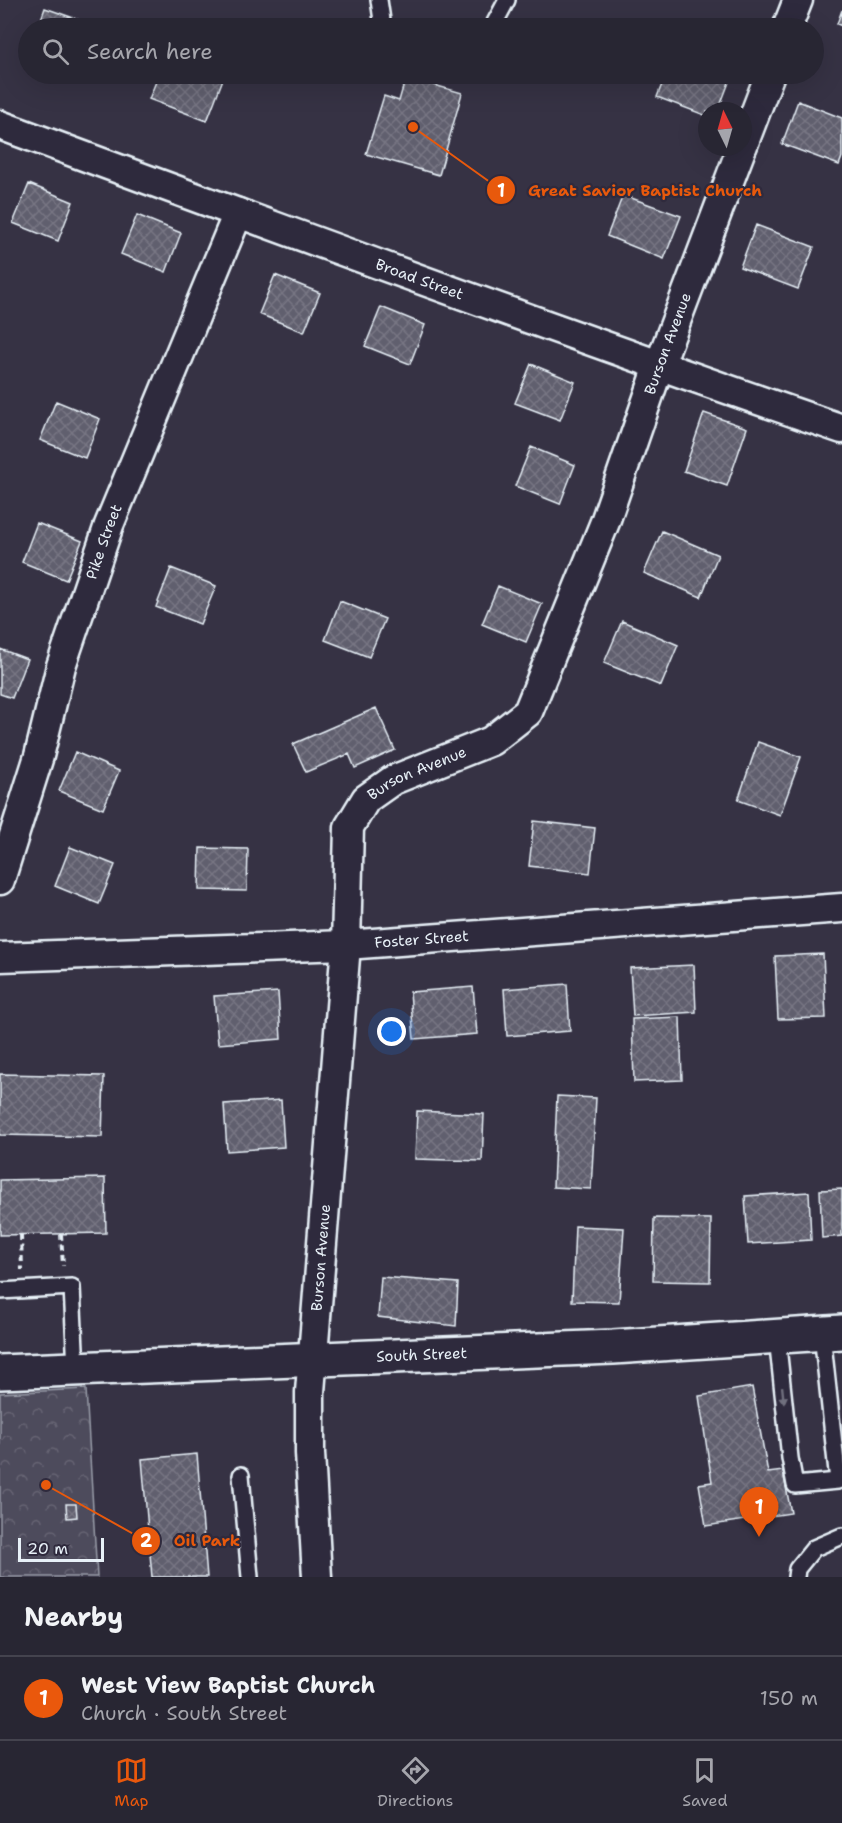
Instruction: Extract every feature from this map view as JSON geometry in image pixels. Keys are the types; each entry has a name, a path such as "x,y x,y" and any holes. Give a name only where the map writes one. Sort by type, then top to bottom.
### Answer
{"street":[{"path":"791,18 798,0"},
{"name":"Burson Avenue","path":"752,122 766,84"},
{"name":"Broad Street","path":"0,125 659,366 842,429"},
{"name":"Burson Avenue","path":"317,1577 310,1452 310,1392 346,945 349,827 366,800 393,780 491,741 528,712 605,522 659,366 739,156"},
{"name":"Pike Street","path":"0,880 39,756 61,666 109,525 238,213"},
{"name":"Foster Street","path":"0,957 346,945 842,908"},
{"name":"South Street","path":"0,1372 613,1347 832,1333"}],"lane":[{"path":"379,0 382,18"},
{"path":"497,18 507,0"},
{"path":"0,1291 72,1287 76,1369"},
{"path":"777,1337 795,1485 838,1481 832,1333"},
{"path":"241,1475 250,1577"},
{"path":"796,1577 797,1569 814,1548 842,1536"}],"path":[{"path":"61,1234 65,1288"},
{"path":"21,1235 22,1289"}],"green space":[{"path":"86,1389 97,1577 0,1577 0,1393"}],"building":[{"path":"45,8 74,18 42,18"},
{"path":"842,10 842,26 837,24"},
{"path":"155,84 221,84 207,121 149,99"},
{"path":"404,84 430,84 462,93 439,175 366,154 384,96 399,101"},
{"path":"662,84 728,84 721,102 698,102 698,113 657,97"},
{"path":"798,101 842,118 842,157 839,165 782,144"},
{"path":"29,184 73,202 58,241 13,223"},
{"path":"623,195 681,216 664,259 607,236"},
{"path":"137,215 181,233 166,272 121,254"},
{"path":"756,225 814,247 798,289 740,267"},
{"path":"275,275 320,293 304,332 259,314"},
{"path":"381,307 425,325 410,364 365,346"},
{"path":"531,364 575,382 560,420 515,403"},
{"path":"56,401 100,419 85,458 40,440"},
{"path":"704,413 747,428 727,486 684,471"},
{"path":"531,447 575,465 560,504 515,486"},
{"path":"37,523 82,541 66,580 22,562"},
{"path":"662,531 718,555 701,597 644,573"},
{"path":"171,568 216,586 200,624 156,607"},
{"path":"498,586 542,604 526,642 482,624"},
{"path":"340,601 385,619 369,657 325,640"},
{"path":"622,621 678,645 661,686 604,663"},
{"path":"0,649 27,659 12,698 0,694"},
{"path":"376,708 395,750 355,768 349,754 306,772 293,744"},
{"path":"758,742 801,757 780,815 738,800"},
{"path":"75,752 119,771 103,809 59,791"},
{"path":"534,821 595,828 590,873 529,866"},
{"path":"70,847 115,865 99,904 55,886"},
{"path":"200,848 248,849 247,891 199,890"},
{"path":"823,954 826,1018 778,1019 775,956"},
{"path":"694,965 696,1012 633,1016 630,968"},
{"path":"567,984 570,1031 507,1036 504,989"},
{"path":"473,987 477,1034 414,1039 410,992"},
{"path":"278,992 281,1039 218,1044 214,996"},
{"path":"680,1017 682,1080 634,1082 632,1019"},
{"path":"0,1074 104,1076 102,1137 0,1135"},
{"path":"557,1096 596,1098 591,1189 553,1187"},
{"path":"281,1100 284,1147 227,1151 224,1104"},
{"path":"417,1111 484,1114 482,1161 415,1159"},
{"path":"105,1178 106,1233 0,1235 0,1180"},
{"path":"842,1189 842,1236 822,1238 820,1190"},
{"path":"809,1192 811,1240 748,1244 745,1196"},
{"path":"654,1218 711,1219 710,1282 653,1281"},
{"path":"575,1226 624,1228 619,1302 572,1301"},
{"path":"381,1277 458,1283 456,1326 378,1317"},
{"path":"752,1387 768,1473 783,1471 791,1513 706,1526 699,1484 712,1482 699,1396"},
{"path":"197,1454 207,1577 152,1577 142,1459"},
{"path":"66,1504 76,1504 77,1517 67,1518"}],"place":[{"name":"Great Savior Baptist Church","path":"413,127"},
{"name":"Oil Park","path":"46,1485"},
{"name":"West View Baptist Church","path":"759,1537"}]}
